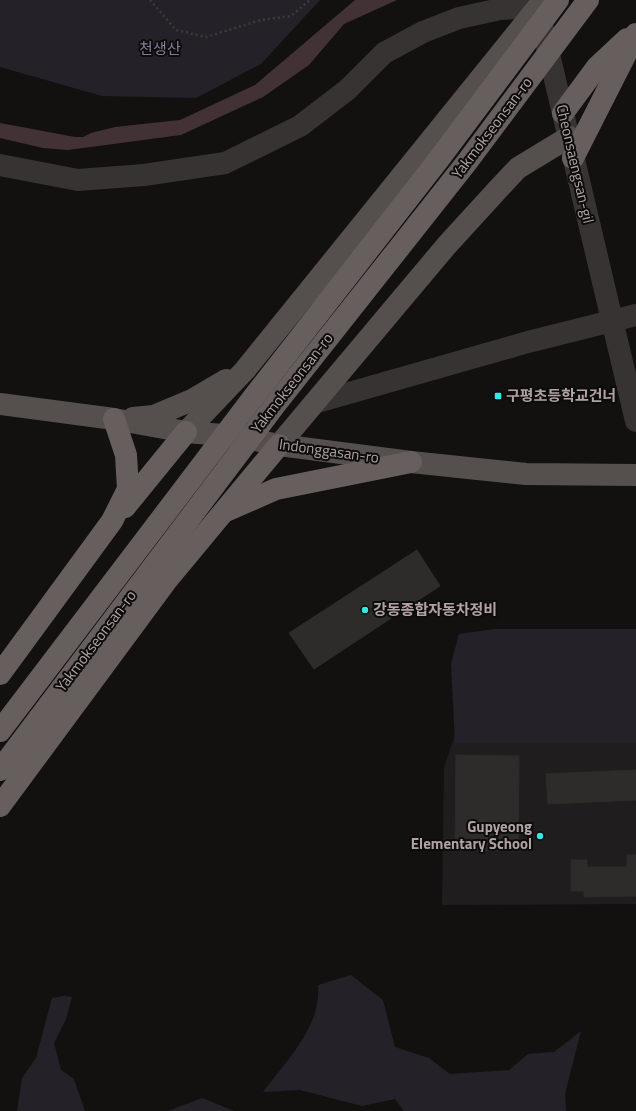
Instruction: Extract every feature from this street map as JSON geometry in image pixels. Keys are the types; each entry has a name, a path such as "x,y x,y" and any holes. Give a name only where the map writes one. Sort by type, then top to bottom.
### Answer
{"highway":[{"name":"Yakmokseonsan-ro","path":"0,770 275,405 467,162 588,0"},
{"name":"Yakmokseonsan-ro","path":"0,731 251,400 439,160 544,2"},
{"path":"563,113 597,68 618,49 636,29"},
{"path":"574,158 636,34"},
{"path":"112,521 128,489 126,455 114,419"},
{"path":"0,674 112,521 186,432"},
{"path":"0,806 167,580 221,513 279,445"},
{"path":"221,513 276,488 411,462"}],"main road":[{"path":"186,432 245,370 544,2"},
{"path":"279,445 447,245 518,168 569,137"},
{"path":"114,419 154,416 192,400 245,370"},
{"name":"Indonggasan-ro","path":"0,404 114,419 186,432 235,436 279,445 411,462 526,474 636,475"}],"street":[{"name":"Cheonsaengsan-gil","path":"544,2 563,113 636,421"},
{"path":"0,165 78,180 144,175 225,163 300,126 347,90 384,52 423,32 459,18 500,9 544,2"},
{"path":"314,403 528,342 636,315"}],"path":[{"path":"150,0 176,30 206,37 261,20 291,16 310,0"}],"shaded area":[{"path":"355,0 397,0 344,24 309,65 263,97 181,135 68,150 43,148 0,138 0,123 75,137 83,137 91,133 115,127 180,120 255,85"},
{"name":"Gupyeong Elementary School","path":"636,640 636,904 442,905 444,768 481,654"}],"green space":[{"name":"천생산","path":"0,0 320,0 261,64 196,98 102,96 0,67"},
{"path":"494,629 636,629 636,743 455,743 451,664 459,634"},
{"path":"351,975 383,1000 395,1047 429,1058 450,1074 509,1070 528,1054 554,1052 581,1031 565,1094 566,1111 404,1111 395,1099 362,1106 300,1090 263,1092 292,1055 308,1029 318,1000 318,985"},
{"path":"64,996 72,997 66,1019 54,1043 61,1070 74,1079 85,1111 17,1111 22,1078 36,1058 52,998"},
{"path":"202,1098 234,1111 168,1111"}],"building":[{"name":"강동종합자동차정비","path":"417,550 440,586 314,669 289,633"},
{"path":"456,755 519,756 518,851 455,850"},
{"path":"636,770 636,800 548,804 546,774"},
{"path":"627,855 636,855 636,896 584,897 584,891 571,891 571,860 587,860 587,867 627,867"}],"place":[{"name":"구평초등학교건너","path":"498,396"},
{"name":"강동종합자동차정비","path":"365,610"},
{"name":"Gupyeong Elementary School","path":"540,836"}]}
